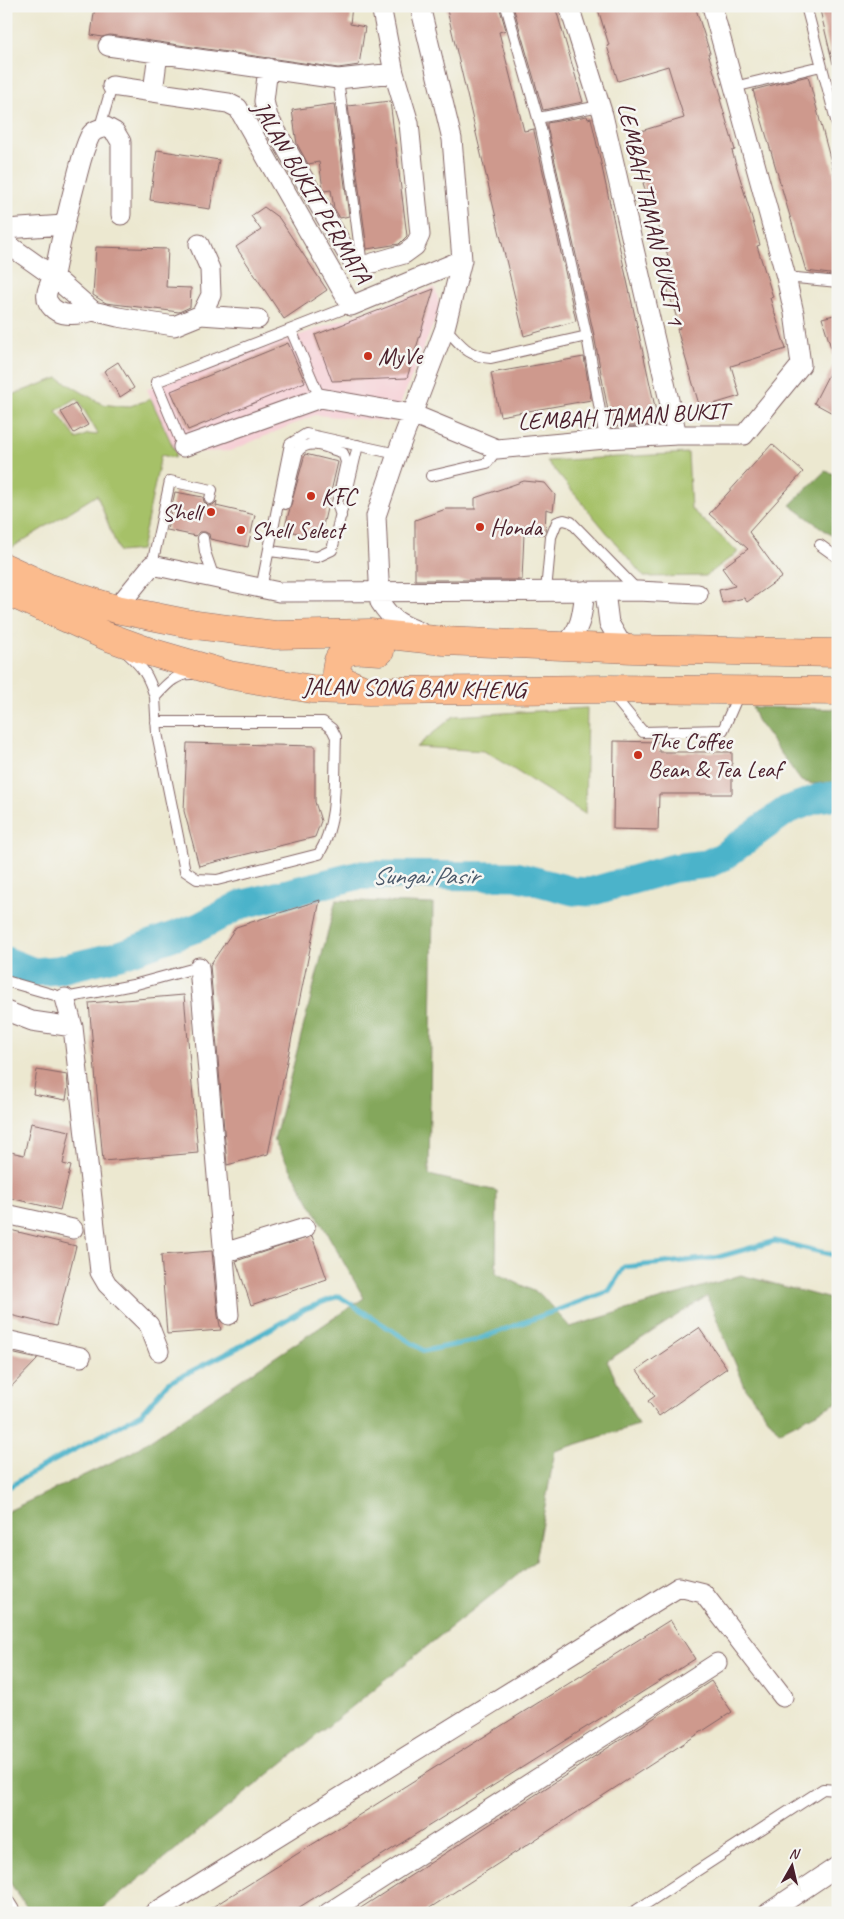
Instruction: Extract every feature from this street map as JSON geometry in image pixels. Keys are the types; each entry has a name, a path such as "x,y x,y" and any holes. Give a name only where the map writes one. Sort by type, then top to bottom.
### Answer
{"main road":[{"name":"JALAN SONG BAN KHENG","path":"6,568 47,587 116,609 196,626 275,636 370,633 444,640 633,649 838,653"},
{"name":"JALAN SONG BAN KHENG","path":"6,591 106,636 150,652 229,675 312,689 369,691 608,689 838,691"},
{"path":"369,691 344,681 336,672 336,664 349,650 560,657 579,655 578,646"}],"street":[{"path":"268,68 264,101 268,116 348,255 354,262 362,266 404,254 415,246 420,235 409,123 394,73 381,6"},
{"path":"420,6 452,139 462,260 445,328 397,454 376,516 380,602 387,614 398,623 444,640"},
{"name":"LEMBAH TAMAN BUKIT 1","path":"569,6 600,106 677,435"},
{"name":"LEMBAH TAMAN BUKIT","path":"320,398 412,414 496,449 605,439 677,435 744,435 800,365 794,313 786,277 712,6"},
{"path":"108,46 338,79 394,73"},
{"path":"153,92 158,53"},
{"name":"JALAN BUKIT PERMATA","path":"112,86 228,103 238,108 351,306 462,260"},
{"path":"122,215 121,142 115,132 106,127 96,130 91,134 83,154 64,225 54,277 47,295 48,303 60,313 78,316 93,311 174,326 201,315 258,319"},
{"path":"6,229 64,225"},
{"path":"6,243 54,277"},
{"path":"199,244 210,269 211,295 201,315"},
{"path":"183,447 320,398"},
{"path":"116,609 152,565 279,592 638,591 698,594"},
{"path":"578,646 576,634 582,617 585,591"},
{"path":"606,592 609,623 619,640 633,649"},
{"path":"199,967 229,1316"},
{"path":"65,998 73,1027 100,1272 107,1284 149,1325 159,1351"},
{"path":"6,1011 32,1021 73,1027"},
{"path":"6,1214 73,1229"},
{"path":"224,1252 305,1228"},
{"path":"6,1340 81,1357"},
{"path":"154,1913 679,1587 703,1593 782,1697"},
{"path":"328,1913 717,1662"},
{"path":"768,1913 838,1866"},
{"path":"6,1905 11,1913"}],"lane":[{"path":"506,6 538,118 587,336 605,439"},
{"path":"806,6 838,128"},
{"path":"734,87 821,66"},
{"path":"338,79 362,266"},
{"path":"106,127 102,120 112,86"},
{"path":"538,118 600,106"},
{"path":"786,277 838,282"},
{"path":"183,447 156,382 351,306"},
{"path":"445,328 476,357 491,358 587,336"},
{"path":"291,330 320,398"},
{"path":"261,589 290,444 306,434 397,454"},
{"path":"270,551 288,495 298,451 302,446 309,443 343,452 346,462 337,503 341,516"},
{"path":"270,551 317,557 332,550 358,445"},
{"path":"431,476 487,463 496,449"},
{"path":"152,565 170,481 212,490 210,499"},
{"path":"546,591 551,537 557,522 564,520 571,522 638,591"},
{"path":"203,538 205,552 214,578"},
{"path":"820,545 838,558"},
{"path":"106,636 139,665 149,677 155,696 156,722 157,733 185,870 197,879 217,880 319,854 326,843 332,824 336,737 328,725 323,722 156,722"},
{"path":"155,696 169,681 185,673 229,675"},
{"path":"608,689 643,732 723,730 741,689"},
{"path":"6,981 65,998 133,985 199,967"},
{"path":"632,1913 823,1789 836,1790 838,1792"}],"shaded area":[{"path":"435,287 440,308 393,422 315,415 230,451 176,453 147,389"}],"green space":[{"path":"58,378 102,404 127,407 151,399 176,453 175,458 161,455 141,550 119,552 97,495 8,550 6,548 6,397","holes":["77,398 98,434 88,434 77,439 56,411"]},
{"path":"688,453 691,509 738,552 706,576 644,577 547,461"},
{"path":"825,471 838,475 838,540 790,505"},
{"path":"752,707 838,709 838,781 813,784 801,781 757,720"},
{"path":"587,708 585,814 484,751 416,747 454,716"},
{"path":"336,900 433,904 429,1175 497,1191 496,1273 540,1294 570,1327 741,1275 838,1301 838,1402 779,1432 746,1389 707,1296 607,1361 638,1425 555,1451 535,1561 97,1913 31,1913 6,1877 6,1512 129,1454 364,1298 274,1140"}],"building":[{"path":"95,6 352,6 350,24 365,27 359,65 338,68 110,35 102,37 91,35"},
{"path":"446,6 499,6 506,30 499,32 524,131 534,129 576,321 524,336"},
{"path":"513,6 555,6 583,102 543,110"},
{"path":"597,6 695,6 722,98 720,99 735,150 732,151 760,245 757,246 773,297 770,298 786,349 731,366 740,396 700,408 677,329 680,328 664,278 674,275 643,183 645,182 631,134 684,118 668,66 618,81"},
{"path":"819,6 838,6 838,63 833,64"},
{"path":"808,76 838,188 838,275 806,271 753,90"},
{"path":"390,101 407,236 399,244 367,249 348,106"},
{"path":"334,104 349,216 340,218 334,208 331,190 324,191 323,189 319,162 308,164 297,144 292,110"},
{"path":"587,116 588,119 591,118 659,425 611,427 594,335 547,126 547,123"},
{"path":"157,150 219,160 210,209 150,200"},
{"path":"264,207 279,218 327,290 284,319 236,247 261,230 251,216"},
{"path":"96,247 168,249 166,287 191,288 190,307 179,312 106,303 93,295"},
{"name":"MyVe","path":"434,289 407,378 332,381 315,335"},
{"path":"838,314 838,416 814,403 836,360 822,318"},
{"path":"288,343 305,382 188,430 171,391"},
{"path":"584,357 591,400 500,416 491,373"},
{"path":"118,362 134,388 120,397 104,371"},
{"path":"75,404 88,425 74,433 61,412"},
{"path":"772,444 803,472 749,532 782,577 747,602 744,598 722,603 719,590 735,586 722,568 748,549 709,514"},
{"name":"KFC","path":"305,454 338,462 320,538 284,530"},
{"name":"Honda","path":"524,481 545,483 555,495 553,511 546,509 545,534 524,534 522,580 415,580 415,520 446,509 475,509 475,498"},
{"path":"175,492 203,497 204,502 208,506 213,505 217,501 216,506 255,515 248,547 210,539 209,534 205,532 199,532 196,536 167,530"},
{"path":"614,741 659,742 659,752 732,752 732,794 659,794 658,830 613,829"},
{"path":"187,743 315,746 315,802 321,821 315,837 199,866 184,811"},
{"path":"320,900 268,1154 227,1165 210,965 236,927"},
{"path":"184,995 198,1153 103,1161 89,1003"},
{"path":"37,1070 67,1075 66,1100 33,1094"},
{"path":"31,1123 70,1131 63,1164 71,1166 60,1210 6,1197 6,1151 24,1155"},
{"path":"6,1229 76,1246 56,1326 6,1314"},
{"path":"312,1236 327,1279 251,1305 236,1261"},
{"path":"212,1251 221,1330 167,1334 161,1255"},
{"path":"699,1328 727,1368 659,1416 648,1401 655,1396 637,1370"},
{"path":"6,1352 38,1359 6,1392"},
{"path":"670,1620 695,1659 290,1913 203,1913"},
{"path":"711,1681 732,1712 422,1913 353,1913"}],"waterway":[{"name":"Sungai Pasir","path":"6,961 34,972 57,970 120,955 199,927 240,905 360,875 516,876 573,891 590,892 674,868 707,864 722,857 787,810 819,798 838,795"},
{"path":"6,1489 35,1471 141,1414 168,1383 237,1348 305,1309 339,1296 424,1351 473,1341 609,1291 624,1267 715,1258 775,1241 838,1256"}],"place":[{"name":"MyVe","path":"368,356"},
{"name":"KFC","path":"311,496"},
{"name":"Shell","path":"211,512"},
{"name":"Honda","path":"480,527"},
{"name":"Shell Select","path":"241,530"},
{"name":"The Coffee Bean & Tea Leaf","path":"638,755"}]}
